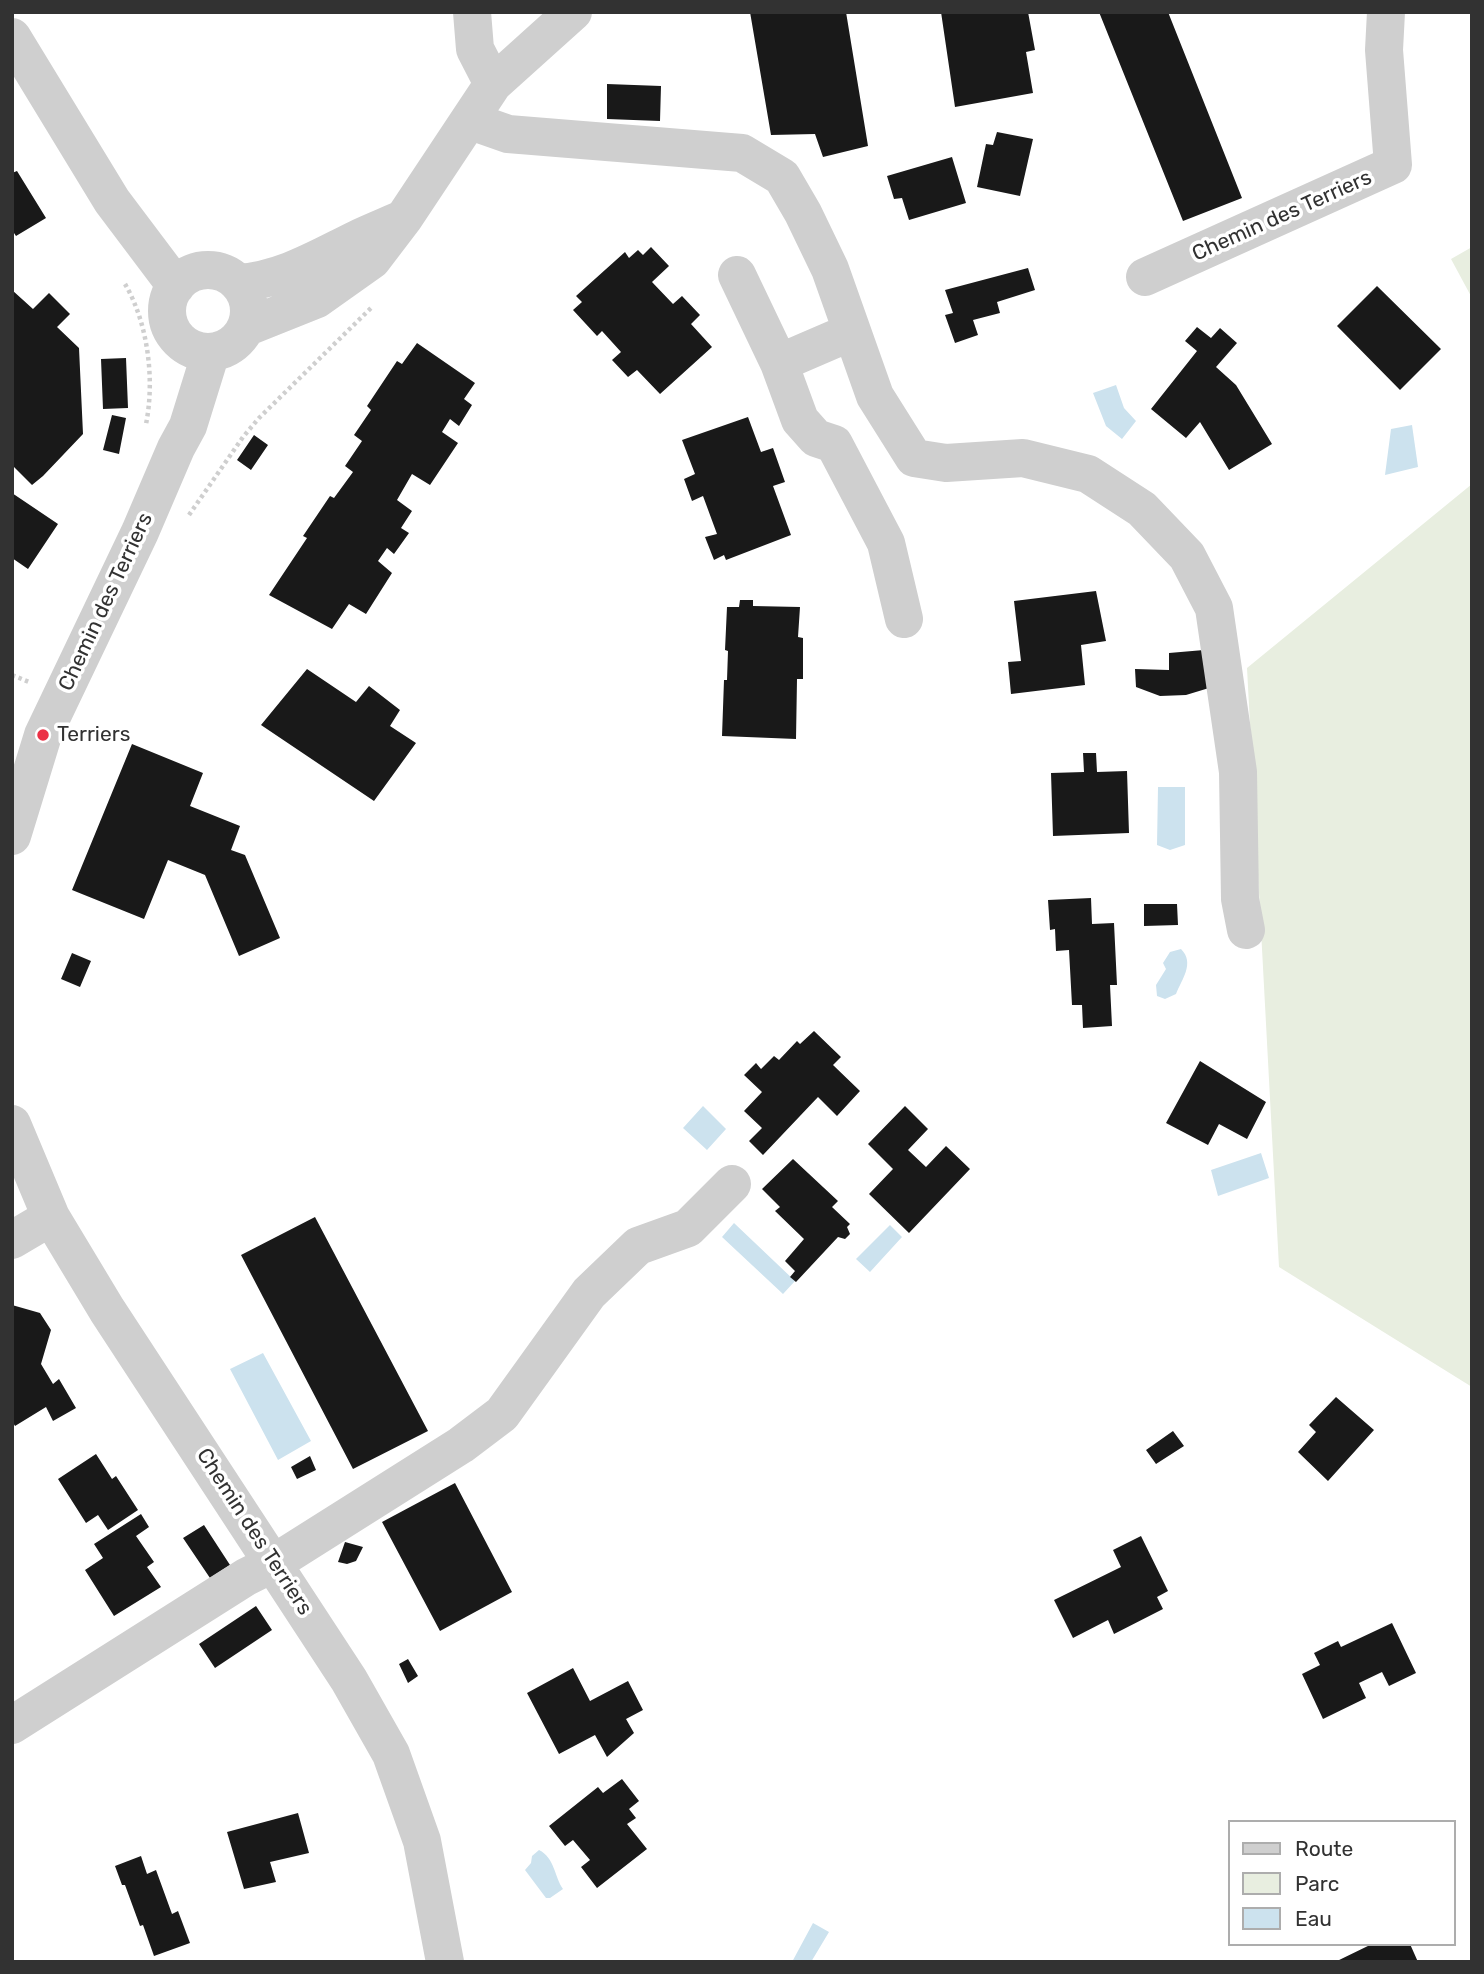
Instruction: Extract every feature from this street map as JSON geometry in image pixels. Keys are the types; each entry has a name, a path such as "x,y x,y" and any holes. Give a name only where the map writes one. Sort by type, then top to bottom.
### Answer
{"street":[{"path":"472,12 475,49 493,84"},
{"path":"247,327 317,299 372,260 471,121 493,84 573,12"},
{"name":"Chemin des Terriers","path":"1145,277 1393,165 1384,50 1386,12"},
{"path":"12,37 112,201 176,286"},
{"path":"471,121 508,134 742,153 782,177 803,214 830,269 875,396 914,458 946,463 1023,458 1088,474 1142,509 1187,556 1214,608 1238,772 1240,899 1246,930"},
{"path":"238,283 261,281 300,268 404,218"},
{"path":"206,270 218,271 238,283 247,296 250,311 247,327 233,345 195,346 172,331 167,307 176,286 185,277 206,270"},
{"path":"737,275 779,363 800,420 816,438 834,444 886,543 904,619"},
{"path":"779,363 851,332"},
{"name":"Chemin des Terriers","path":"12,836 43,735 140,532 160,437 188,426 195,346"},
{"name":"Chemin des Terriers","path":"12,1124 51,1217 107,1310 349,1680 391,1754 422,1841 445,1962"},
{"path":"12,1725 461,1445 502,1414 589,1293 638,1246 688,1228 732,1184"},
{"path":"12,1240 51,1217"}],"path":[{"path":"122,279 129,290 146,342 160,437"},
{"path":"187,518 259,418 374,304"}],"green space":[{"path":"1472,247 1472,298 1451,259"},
{"path":"1472,484 1472,1387 1279,1267 1247,668"}],"water":[{"path":"1116,385 1124,408 1136,421 1122,439 1106,426 1093,393"},
{"path":"1412,425 1418,467 1385,475 1391,429"},
{"path":"1158,787 1185,787 1185,845 1170,850 1157,845"},
{"path":"1181,949 1187,965 1176,994 1165,999 1157,996 1156,985 1166,969 1163,963 1170,952"},
{"path":"703,1106 726,1129 707,1150 683,1128"},
{"path":"1261,1153 1269,1178 1218,1196 1211,1170"},
{"path":"734,1223 795,1281 783,1294 722,1237"},
{"path":"890,1225 902,1237 870,1272 856,1259"},
{"path":"263,1353 311,1441 278,1460 230,1369"},
{"path":"539,1850 551,1862 563,1889 550,1898 546,1898 525,1870 531,1863 532,1856"},
{"path":"813,1923 829,1932 811,1962 792,1962"}],"building":[{"path":"750,12 846,12 868,146 823,157 815,134 771,135"},
{"path":"941,12 1028,12 1035,50 1026,52 1033,93 955,107"},
{"path":"1099,12 1168,12 1242,198 1183,221"},
{"path":"607,84 661,86 660,121 607,119"},
{"path":"997,132 1033,139 1020,196 977,187 986,144 993,145"},
{"path":"952,157 966,203 909,220 902,198 894,199 887,176"},
{"path":"17,171 46,218 16,236 12,230 12,173"},
{"path":"651,247 669,266 652,282 673,304 682,296 700,315 691,324 712,347 660,394 637,370 628,377 612,360 621,352 602,331 597,336 573,310 582,302 576,296 625,252 629,258 638,250 643,255"},
{"path":"1028,268 1035,290 997,302 1000,313 973,320 978,335 955,343 945,315 953,313 945,290"},
{"path":"1377,286 1441,349 1400,390 1337,326"},
{"path":"12,290 33,309 49,293 70,314 57,327 79,348 83,434 32,485 12,465"},
{"path":"1197,327 1211,338 1220,328 1237,343 1216,367 1236,385 1272,444 1229,470 1200,422 1186,438 1151,409 1197,351 1185,341"},
{"path":"417,343 475,383 464,399 472,405 459,426 450,419 442,432 458,443 430,485 412,474 397,500 412,511 401,528 409,533 394,554 387,548 378,561 392,573 366,614 349,604 332,629 269,595 307,538 303,536 330,496 334,498 353,472 345,466 362,441 354,435 371,410 367,406 397,361 402,364"},
{"path":"126,358 128,408 103,409 101,359"},
{"path":"112,415 126,418 119,454 103,450"},
{"path":"748,417 761,452 773,448 785,482 773,486 791,535 726,560 724,555 714,560 705,537 717,534 703,496 692,501 684,479 695,474 682,440"},
{"path":"254,435 268,445 251,470 237,460"},
{"path":"12,493 58,524 28,569 12,558"},
{"path":"1096,591 1106,641 1081,645 1085,685 1011,694 1008,662 1021,661 1014,601"},
{"path":"740,600 753,600 753,606 800,607 798,637 803,638 803,679 797,679 796,739 722,736 724,680 727,680 727,607 739,607"},
{"path":"1204,650 1209,688 1186,695 1160,696 1136,687 1135,669 1169,670 1169,653"},
{"path":"307,669 356,702 369,686 400,710 390,726 416,743 374,801 261,725"},
{"path":"132,744 203,773 190,806 240,826 231,850 245,855 280,938 239,956 205,875 168,860 144,919 72,890"},
{"path":"1083,753 1096,753 1097,772 1127,771 1129,833 1053,836 1051,773 1084,772"},
{"path":"1091,898 1092,924 1114,923 1117,985 1110,985 1112,1026 1083,1028 1082,1005 1072,1005 1069,950 1056,951 1055,929 1050,930 1048,900"},
{"path":"1144,904 1177,904 1178,925 1144,926"},
{"path":"72,953 91,961 80,987 61,979"},
{"path":"814,1031 841,1057 833,1065 860,1091 837,1116 818,1097 763,1155 749,1141 762,1128 744,1111 762,1092 744,1075 756,1063 761,1069 774,1056 779,1060 797,1041 800,1044"},
{"path":"1200,1061 1266,1102 1247,1139 1219,1124 1208,1145 1166,1123"},
{"path":"905,1106 928,1129 908,1150 926,1167 946,1146 970,1169 909,1233 869,1194 893,1169 868,1144"},
{"path":"793,1159 838,1201 832,1207 850,1224 847,1227 850,1234 845,1239 838,1237 796,1282 790,1277 795,1271 785,1261 804,1239 775,1211 780,1207 762,1189"},
{"path":"315,1217 428,1431 353,1469 241,1255"},
{"path":"12,1305 40,1313 51,1330 41,1364 53,1384 59,1379 76,1408 53,1421 46,1407 15,1426 12,1421"},
{"path":"1336,1397 1374,1430 1328,1481 1298,1452 1316,1432 1309,1425"},
{"path":"1173,1431 1184,1446 1156,1464 1146,1450"},
{"path":"96,1454 112,1479 116,1476 138,1510 108,1530 98,1515 86,1523 58,1479"},
{"path":"310,1456 316,1470 297,1479 291,1467"},
{"path":"455,1483 512,1592 440,1631 382,1522"},
{"path":"141,1514 149,1527 136,1536 154,1562 147,1567 161,1587 114,1616 85,1570 103,1558 94,1544"},
{"path":"204,1525 230,1565 210,1578 183,1538"},
{"path":"1141,1536 1168,1591 1157,1597 1163,1609 1114,1634 1108,1620 1073,1638 1054,1600 1121,1567 1113,1550"},
{"path":"345,1542 363,1547 356,1561 347,1564 338,1562"},
{"path":"256,1606 272,1630 215,1668 199,1644"},
{"path":"1392,1623 1416,1673 1389,1686 1382,1672 1359,1683 1366,1698 1323,1719 1302,1674 1320,1665 1314,1653 1338,1641 1341,1647"},
{"path":"408,1659 418,1676 408,1683 399,1664"},
{"path":"573,1668 590,1701 628,1681 643,1710 626,1719 634,1733 607,1757 595,1735 559,1754 527,1693"},
{"path":"622,1779 639,1801 629,1809 636,1818 627,1824 647,1849 597,1888 581,1867 590,1860 573,1840 565,1846 549,1826 598,1787 603,1793"},
{"path":"298,1813 309,1853 270,1862 276,1882 244,1889 227,1832"},
{"path":"141,1856 147,1874 156,1870 172,1914 178,1911 190,1943 154,1956 143,1925 140,1926 115,1866"},
{"path":"1368,1946 1411,1946 1418,1962 1335,1962"}],"place":[{"name":"Terriers","path":"43,735"}]}
